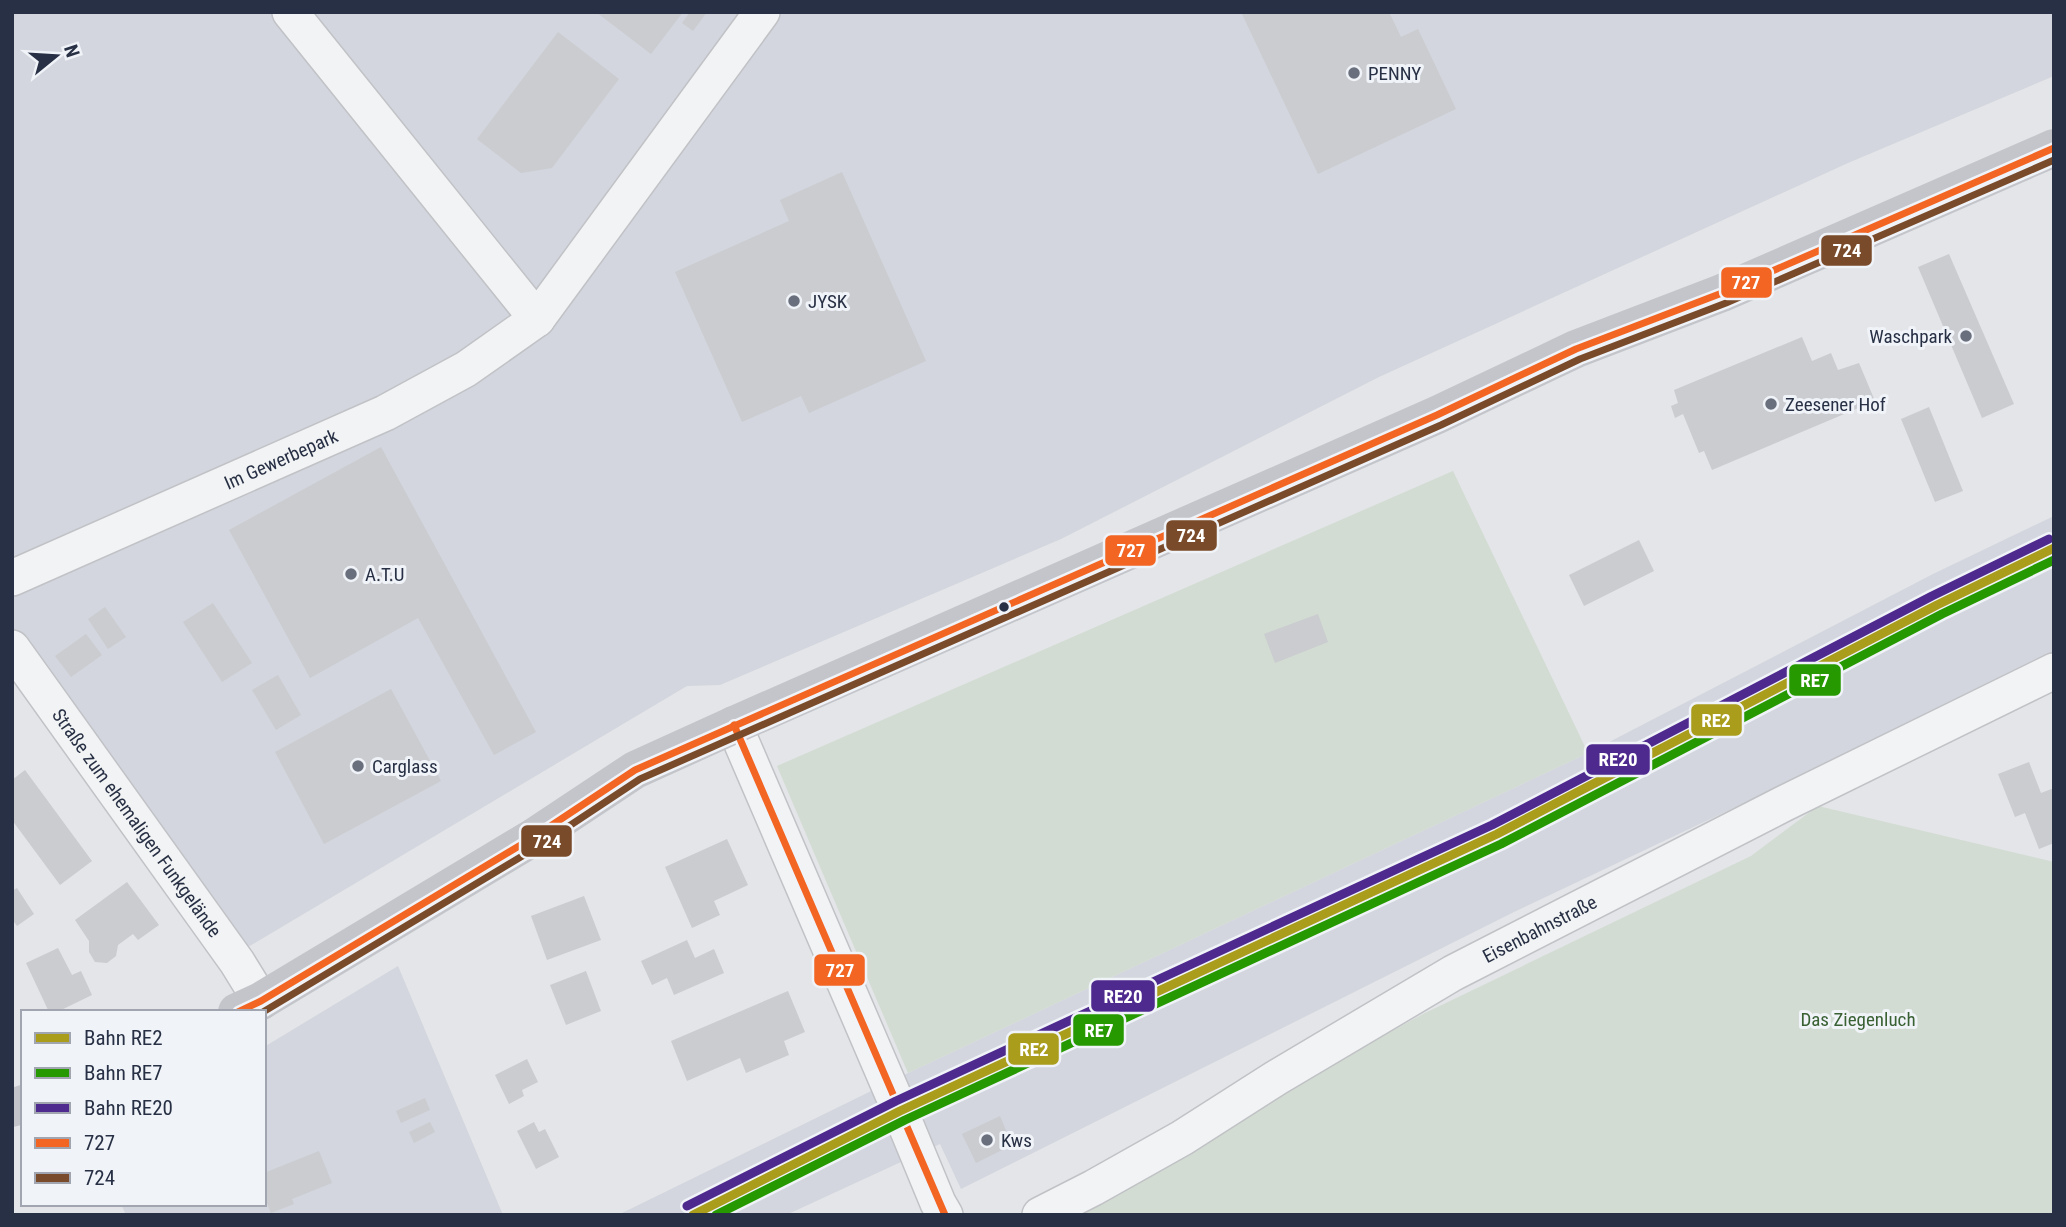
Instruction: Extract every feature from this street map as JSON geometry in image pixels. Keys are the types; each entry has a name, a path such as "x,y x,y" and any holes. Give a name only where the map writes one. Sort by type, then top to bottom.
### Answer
{"street":[{"path":"290,12 537,319"},
{"name":"Im Gewerbepark","path":"12,578 385,413 466,369 537,319 762,12"},
{"path":"249,1006 534,837 635,770 1437,415 1576,349 1722,293 2054,148"},
{"name":"Straße zum ehemaligen Funkgelände","path":"12,648 237,962 249,1006"},
{"name":"Eisenbahnstraße","path":"1040,1215 1182,1138 1276,1078 1453,973 1783,804 2054,671"},
{"path":"734,724 945,1215"}],"shaded area":[{"path":"12,12 2054,12 2054,76 1848,163 1379,377 1061,539 720,685 687,686 248,947 12,627"},
{"path":"2054,516 2054,656 1514,912 961,1189 940,1144 786,1215 618,1215 908,1073 1588,753 1933,574"},
{"path":"398,966 503,1215 126,1215 122,1206 266,1206 266,1046"}],"green space":[{"path":"1453,471 1588,753 908,1073 777,766"},
{"name":"Das Ziegenluch","path":"1818,806 2054,862 2054,1215 1074,1215 1177,1149 1423,1014 1751,856"}],"building":[{"path":"596,12 683,12 651,54"},
{"path":"690,12 707,12 693,31 682,23"},
{"name":"PENNY","path":"1241,12 1389,12 1401,37 1418,29 1456,109 1318,174"},
{"path":"558,32 619,79 552,168 521,173 477,139"},
{"name":"JYSK","path":"842,172 926,361 809,413 801,396 742,422 675,272 789,221 780,200"},
{"name":"Waschpark","path":"1949,254 2014,404 1982,418 1918,267"},
{"name":"Zeesener Hof","path":"1802,337 1812,361 1831,353 1838,370 1859,363 1875,401 1712,470 1704,451 1699,453 1683,414 1675,418 1671,406 1678,403 1674,390"},
{"path":"1929,407 1963,491 1935,502 1901,419"},
{"name":"A.T.U","path":"381,447 536,732 494,755 418,618 310,678 229,530"},
{"path":"1639,540 1654,571 1584,606 1569,575"},
{"path":"213,603 252,663 222,682 183,622"},
{"path":"105,607 126,637 108,649 88,619"},
{"path":"1318,614 1328,642 1275,663 1264,634"},
{"path":"86,634 102,655 71,677 55,656"},
{"path":"278,675 301,715 276,730 252,690"},
{"name":"Carglass","path":"391,689 441,781 324,844 275,752"},
{"path":"2029,762 2041,793 2054,788 2054,843 2039,849 2025,813 2015,817 1998,774"},
{"path":"25,770 92,861 60,885 12,820 12,780"},
{"path":"727,839 748,885 714,901 720,915 692,928 665,867"},
{"path":"127,882 159,925 138,940 133,934 118,945 116,956 107,963 95,962 89,952 89,941 75,920"},
{"path":"17,888 34,914 17,926 12,919 12,891"},
{"path":"584,896 601,940 547,960 531,916"},
{"path":"687,940 695,958 714,949 724,973 674,995 667,978 652,985 641,961"},
{"path":"58,948 72,975 81,971 92,995 61,1010 48,1010 26,963"},
{"path":"586,971 601,1011 566,1025 550,985"},
{"path":"788,991 805,1032 784,1041 789,1055 746,1073 740,1058 687,1081 671,1041"},
{"path":"527,1059 538,1082 522,1090 524,1096 509,1104 495,1075"},
{"path":"425,1098 430,1110 401,1123 396,1111"},
{"name":"Kws","path":"1000,1116 1012,1145 976,1163 962,1134"},
{"path":"430,1122 435,1132 414,1143 409,1132"},
{"path":"534,1122 539,1132 545,1129 559,1157 536,1169 517,1131"},
{"path":"319,1151 332,1183 292,1199 294,1204 271,1213 266,1201 266,1172"}],"rail line":[{"name":"RE20","path":"687,1206 896,1101 1492,825 1932,596 2049,539"},
{"name":"RE2","path":"693,1215 900,1111 1497,834 1937,605 2054,548"},
{"name":"RE7","path":"716,1215 905,1120 1501,844 1942,614 2054,560"}],"transit line":[{"name":"727","path":"242,1010 534,837 635,770 1437,415 1576,349 1722,293 2054,148"},
{"name":"724","path":"266,1010 539,846 640,779 1441,425 1580,359 1726,303 2054,160"},
{"name":"727","path":"734,725 945,1215"}],"place":[{"name":"PENNY","path":"1354,73"},
{"name":"JYSK","path":"794,301"},
{"name":"Waschpark","path":"1966,336"},
{"name":"Zeesener Hof","path":"1771,404"},
{"name":"A.T.U","path":"351,574"},
{"name":"Carglass","path":"358,766"},
{"name":"Kws","path":"987,1140"}]}
